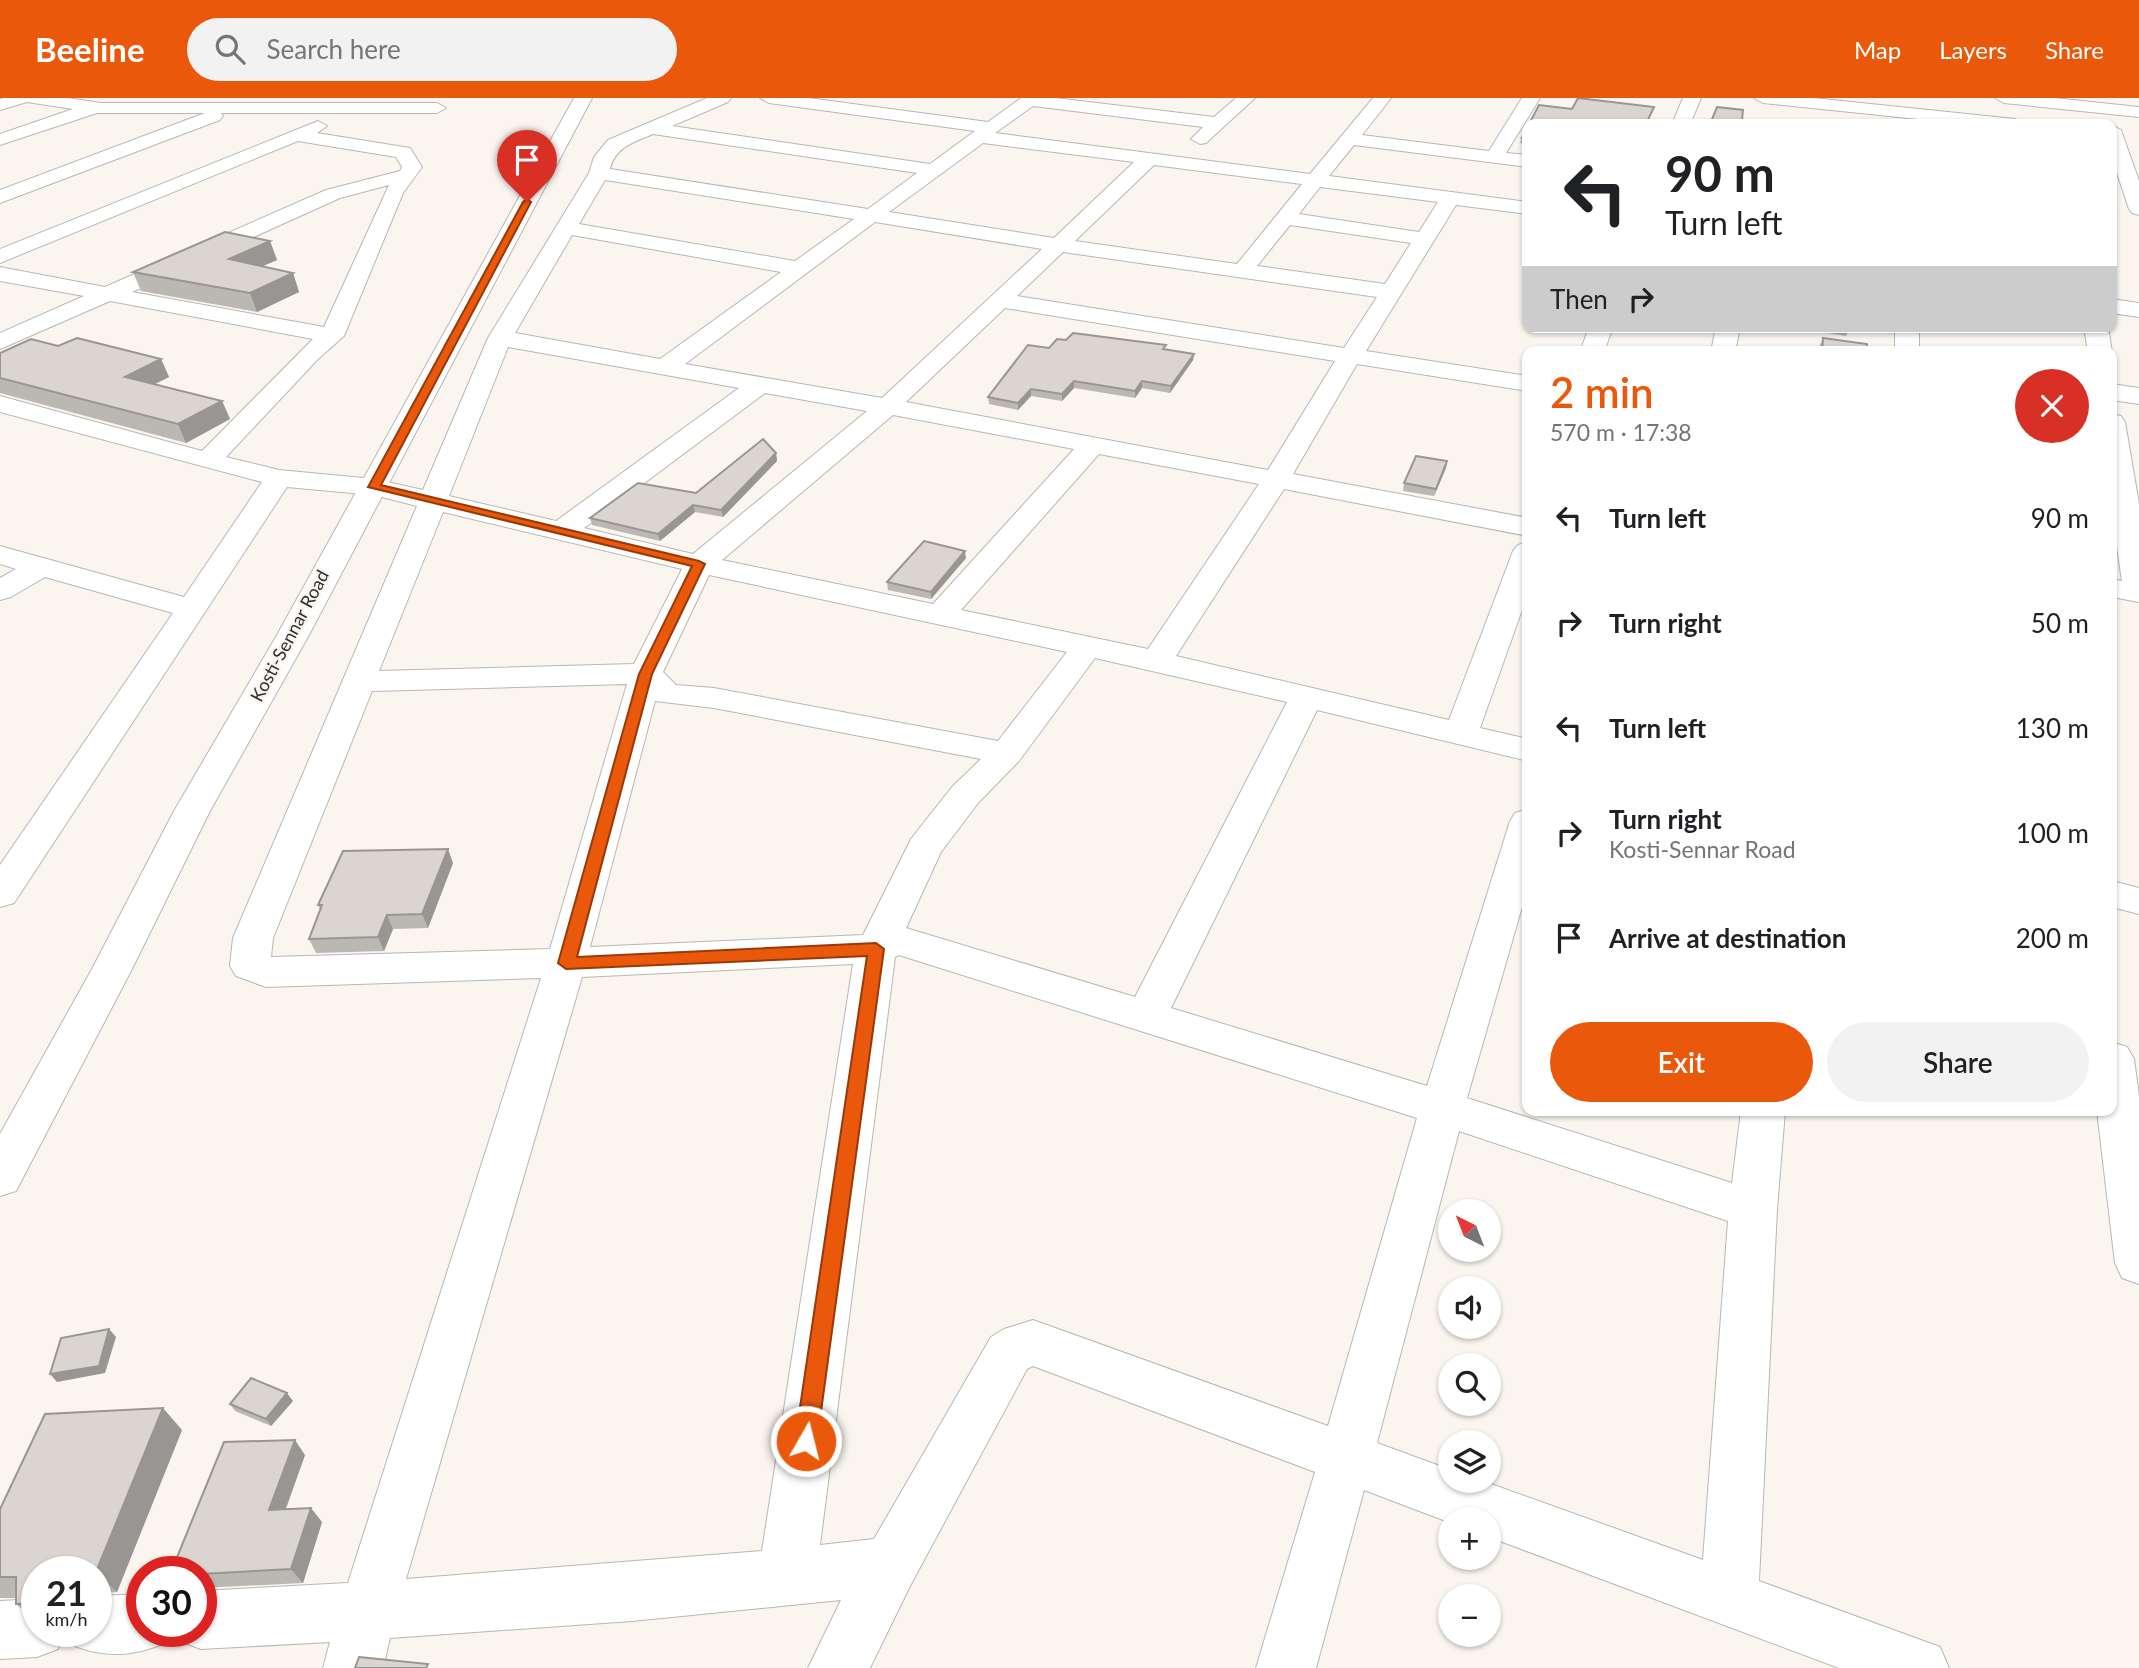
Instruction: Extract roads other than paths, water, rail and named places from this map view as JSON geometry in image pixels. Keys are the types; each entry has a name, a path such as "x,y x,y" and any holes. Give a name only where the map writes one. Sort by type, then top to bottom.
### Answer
{"main road":[{"path":"0,105 22,98"},
{"path":"32,98 96,107 151,108 432,103"},
{"path":"0,140 123,98"},
{"path":"151,108 178,98"},
{"path":"0,197 261,98"},
{"name":"Kosti-Sennar Road","path":"6,1152 112,969 192,811 374,487 583,98"},
{"path":"722,98 629,136 608,151 603,157 599,173 568,228 500,338 253,938 250,966 266,972 566,963 876,949 895,939 1442,1108 1753,1209"},
{"path":"769,98 1150,158 1522,207"},
{"path":"1152,115 1172,98"},
{"path":"1175,161 1246,98"},
{"path":"1242,271 1382,98"},
{"path":"1494,157 1531,98"},
{"path":"1683,119 1692,98"},
{"path":"1763,98 1839,102 1954,119"},
{"path":"1973,98 1974,119"},
{"path":"2004,98 2062,101 2110,117 2139,112"},
{"path":"665,367 1030,99 1218,123"},
{"path":"208,461 309,354 332,336 393,193 412,167 411,141 432,103"},
{"path":"0,257 365,106"},
{"path":"648,128 935,170"},
{"path":"2117,134 2139,138"},
{"path":"295,135 411,141"},
{"path":"1350,139 1522,160"},
{"path":"2117,145 2139,209"},
{"path":"353,1668 368,1611 566,963 646,674 699,564 887,407 1150,158"},
{"path":"599,173 1059,245 1391,292"},
{"path":"7,334 333,194 405,175"},
{"path":"53,177 89,184"},
{"path":"113,188 149,195"},
{"path":"1156,661 1277,478 1350,356 1451,197"},
{"path":"1286,218 1426,239"},
{"path":"568,228 797,268"},
{"path":"0,274 332,336"},
{"path":"0,296 35,281"},
{"path":"999,300 1522,383"},
{"path":"2117,307 2139,310"},
{"path":"500,338 1093,444 1522,526"},
{"path":"561,531 759,385"},
{"path":"2117,393 2139,396"},
{"path":"0,404 279,478 374,487 699,564 1156,661 1522,748"},
{"path":"940,615 1093,444"},
{"path":"2117,454 2139,593 2117,589"},
{"path":"0,894 279,478"},
{"path":"0,555 193,608"},
{"path":"0,591 42,566"},
{"path":"1461,733 1522,567"},
{"path":"787,1578 876,949 924,848 965,795 1007,753 1087,648"},
{"path":"357,681 646,674 666,694 714,698 1007,753"},
{"path":"1145,1018 1306,698"},
{"path":"1286,1668 1442,1108 1520,874"},
{"path":"2117,895 2139,901"},
{"path":"2117,1097 2139,1263"},
{"path":"1729,1598 1753,1209 1762,1116"},
{"path":"838,1668 890,1566 1009,1353 1022,1345 1045,1345 1345,1459 1919,1668"},
{"path":"217,1619 368,1611 787,1578 890,1566"},
{"path":"0,1630 21,1629"}]}
